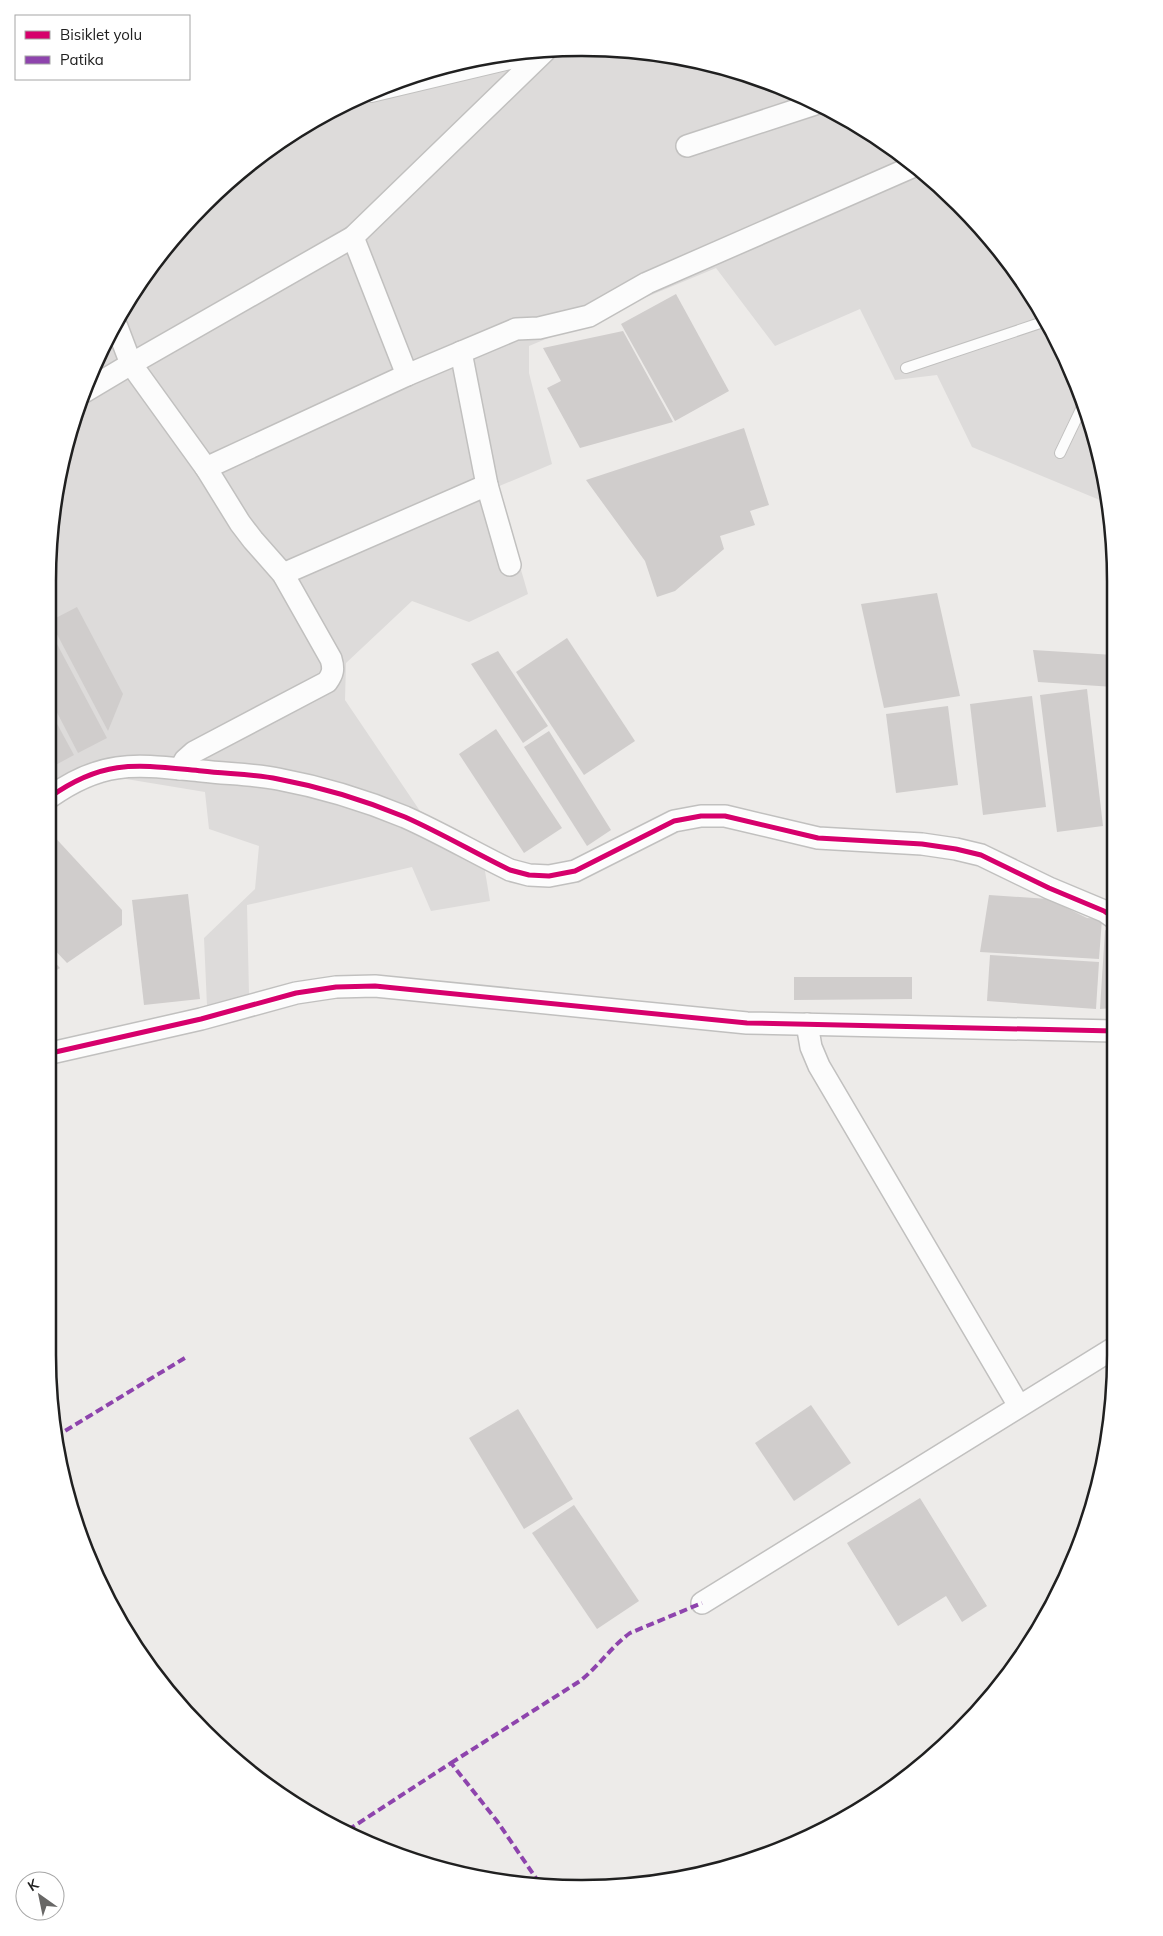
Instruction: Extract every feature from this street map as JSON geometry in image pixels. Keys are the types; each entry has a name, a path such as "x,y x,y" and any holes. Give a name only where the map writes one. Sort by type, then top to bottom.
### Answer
{"street":[{"path":"94,386 353,237 538,58"},
{"path":"687,146 807,107"},
{"path":"206,468 407,376 516,329 539,328 589,316 646,283 906,169"},
{"path":"353,237 407,376"},
{"path":"119,333 131,364 206,468 253,540 284,574 331,659 333,671 327,682 194,752 185,760 180,769"},
{"path":"461,352 487,485 510,565"},
{"path":"284,574 487,485"},
{"path":"56,793 91,773 118,767 180,769 276,778 321,788 366,802 406,818 510,870 529,875 549,876 575,871 674,821 701,816 725,816 818,838 922,844 981,855 1107,913"},
{"path":"56,1052 201,1019 296,993 336,987 375,986 747,1023 1107,1031"},
{"path":"807,1024 811,1046 819,1066 1019,1406"},
{"path":"702,1603 1107,1352"}],"lane":[{"path":"387,93 538,58"},
{"path":"906,368 1038,323"},
{"path":"1060,453 1079,413"}],"shaded area":[{"path":"582,56 616,57 684,66 750,84 783,96 814,110 873,145 901,165 953,210 998,262 1018,290 1053,349 1067,380 1089,446 1100,500 972,447 937,375 895,380 860,309 775,346 716,268 529,346 529,373 552,464 497,487 528,594 469,622 412,601 346,663 345,700 420,811 481,847 490,901 431,911 412,867 247,905 249,994 207,1006 204,938 255,889 259,846 209,829 205,792 108,776 56,802 57,547 66,479 84,413 96,380 110,349 145,290 165,262 210,210 262,165 290,145 349,110 380,96 446,74 479,66 547,57"}],"building":[{"path":"676,294 729,391 675,421 621,324"},
{"path":"623,331 673,422 580,448 547,388 561,381 543,348"},
{"path":"744,428 769,505 750,511 755,525 720,536 724,549 675,591 657,597 645,561 586,480"},
{"path":"937,593 960,696 884,708 861,604"},
{"path":"77,607 123,694 108,731 56,632 56,618"},
{"path":"567,638 635,741 584,775 516,672"},
{"path":"56,642 107,738 78,753 56,711"},
{"path":"1033,650 1107,655 1107,687 1038,682"},
{"path":"498,651 548,726 523,743 471,664"},
{"path":"1087,689 1103,826 1057,832 1040,695"},
{"path":"1032,696 1046,807 983,815 970,704"},
{"path":"948,706 958,785 896,793 886,714"},
{"path":"56,722 74,755 56,765"},
{"path":"496,729 562,828 524,853 459,754"},
{"path":"549,731 611,830 587,846 524,747"},
{"path":"56,838 122,910 122,925 67,963 56,951"},
{"path":"188,894 200,999 144,1005 132,900"},
{"path":"989,895 1049,899 1087,918 1102,919 1099,959 980,952"},
{"path":"1105,930 1107,931 1107,1008 1100,1009"},
{"path":"990,955 1099,962 1096,1009 987,1001"},
{"path":"794,977 912,977 912,999 794,1000"},
{"path":"811,1405 851,1463 794,1501 755,1443"},
{"path":"518,1409 573,1499 524,1529 469,1438"},
{"path":"920,1498 987,1606 962,1622 946,1596 898,1626 847,1543"},
{"path":"574,1505 639,1601 597,1629 532,1533"}],"marked path":[{"path":"62,1432 188,1356"},
{"path":"451,1763 580,1681 630,1633 702,1603"},
{"path":"352,1827 451,1763 497,1821 536,1878"}],"cycle path":[{"path":"56,793 88,776 105,770 123,767 159,767 269,777 326,790 374,805 418,823 510,870 529,875 549,876 575,871 674,821 701,816 725,816 818,838 922,844 981,855 1107,913"},
{"path":"56,1052 201,1019 296,993 336,987 375,986 747,1023 1107,1031"}]}
